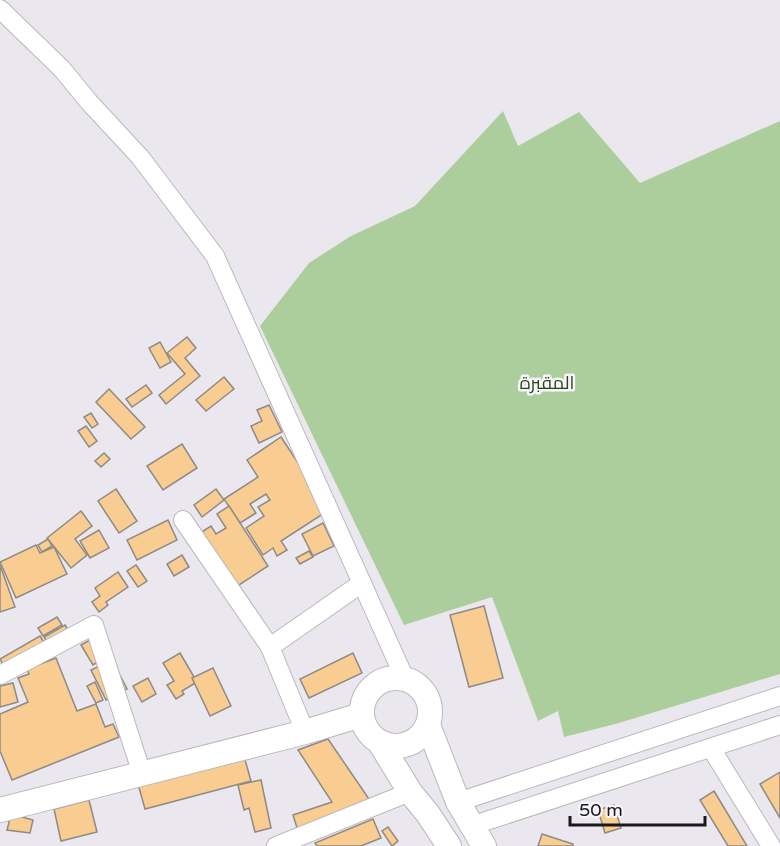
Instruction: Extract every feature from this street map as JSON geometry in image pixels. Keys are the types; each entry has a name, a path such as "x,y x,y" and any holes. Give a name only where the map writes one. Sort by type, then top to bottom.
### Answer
{"main road":[{"path":"405,679 416,684 424,692 429,703 428,725 422,735 413,742 402,747 390,747 370,736 364,727 361,715 362,704 374,686 384,680 405,679"},
{"path":"0,810 305,732 361,715"},
{"path":"428,725 458,802 484,846"},
{"path":"380,743 410,792 449,846"}],"street":[{"path":"0,9 62,69 140,157 215,256 405,679"},
{"path":"183,520 270,648 305,732"},
{"path":"270,648 362,583"},
{"path":"0,675 94,625 142,774"},
{"path":"458,802 780,696"},
{"path":"471,826 780,725"},
{"path":"711,748 771,846"},
{"path":"276,846 410,792"}],"green space":[{"name":"المقبرة","path":"503,111 518,146 579,112 640,183 780,121 780,674 619,723 564,737 558,711 538,721 492,597 404,625 260,326 309,263 351,236 415,206"}],"building":[{"path":"187,337 196,348 185,358 200,376 166,404 159,395 185,374 167,353"},
{"path":"160,342 171,362 160,368 149,348"},
{"path":"224,377 234,389 206,411 196,400"},
{"path":"146,385 152,393 132,407 126,399"},
{"path":"109,389 145,427 131,439 96,402"},
{"path":"269,405 282,432 259,443 251,426 262,421 257,410"},
{"path":"91,413 98,424 92,428 84,417"},
{"path":"86,426 97,441 89,447 78,431"},
{"path":"281,437 329,510 281,541 287,550 277,556 273,548 263,555 246,528 264,516 258,507 270,500 266,494 250,504 256,513 240,523 224,499 258,477 247,460"},
{"path":"182,444 197,468 163,490 147,466"},
{"path":"104,453 110,459 101,467 95,461"},
{"path":"116,489 137,521 119,533 98,501"},
{"path":"216,489 224,500 202,517 194,505"},
{"path":"229,506 268,566 236,587 200,533 211,526 216,534 226,528 217,514"},
{"path":"81,511 92,526 75,539 87,555 71,568 47,538"},
{"path":"168,520 177,540 137,560 127,540"},
{"path":"323,523 334,546 313,556 302,534"},
{"path":"99,530 109,548 90,558 80,541"},
{"path":"48,539 52,546 42,552 38,545"},
{"path":"36,545 40,553 54,547 67,574 16,598 0,562"},
{"path":"309,551 313,557 300,564 296,558"},
{"path":"182,555 189,567 174,576 167,564"},
{"path":"0,565 15,607 0,612"},
{"path":"136,565 147,581 138,587 127,571"},
{"path":"118,572 128,587 106,602 108,605 99,612 92,602 100,596 95,588"},
{"path":"484,606 503,678 469,687 450,615"},
{"path":"57,617 62,625 43,636 38,628"},
{"path":"65,625 71,635 50,647 44,637"},
{"path":"40,636 48,649 7,672 0,659"},
{"path":"95,637 106,657 93,665 81,645"},
{"path":"180,653 197,682 182,691 184,694 176,699 167,685 174,681 163,663"},
{"path":"353,653 362,673 309,698 300,679"},
{"path":"56,658 77,711 96,704 105,727 113,724 119,737 12,780 0,751 0,714 28,702 18,678 29,674 27,669"},
{"path":"112,660 127,689 106,700 91,670"},
{"path":"213,668 231,706 210,716 192,678"},
{"path":"148,678 156,694 142,702 133,686"},
{"path":"95,682 103,700 96,703 87,686"},
{"path":"13,683 18,702 0,707 0,686"},
{"path":"328,739 371,802 298,831 293,815 332,802 298,750"},
{"path":"244,756 251,781 145,809 138,784"},
{"path":"780,772 780,818 760,784"},
{"path":"261,780 271,828 255,832 249,808 244,810 238,785"},
{"path":"714,791 747,846 728,846 700,800"},
{"path":"89,800 97,832 61,841 54,809"},
{"path":"614,805 621,828 605,833 598,810"},
{"path":"11,814 33,820 30,833 7,830"},
{"path":"373,819 381,838 361,846 317,846 315,843"},
{"path":"388,827 398,841 392,846 382,831"},
{"path":"542,834 573,844 573,846 538,846"}]}
